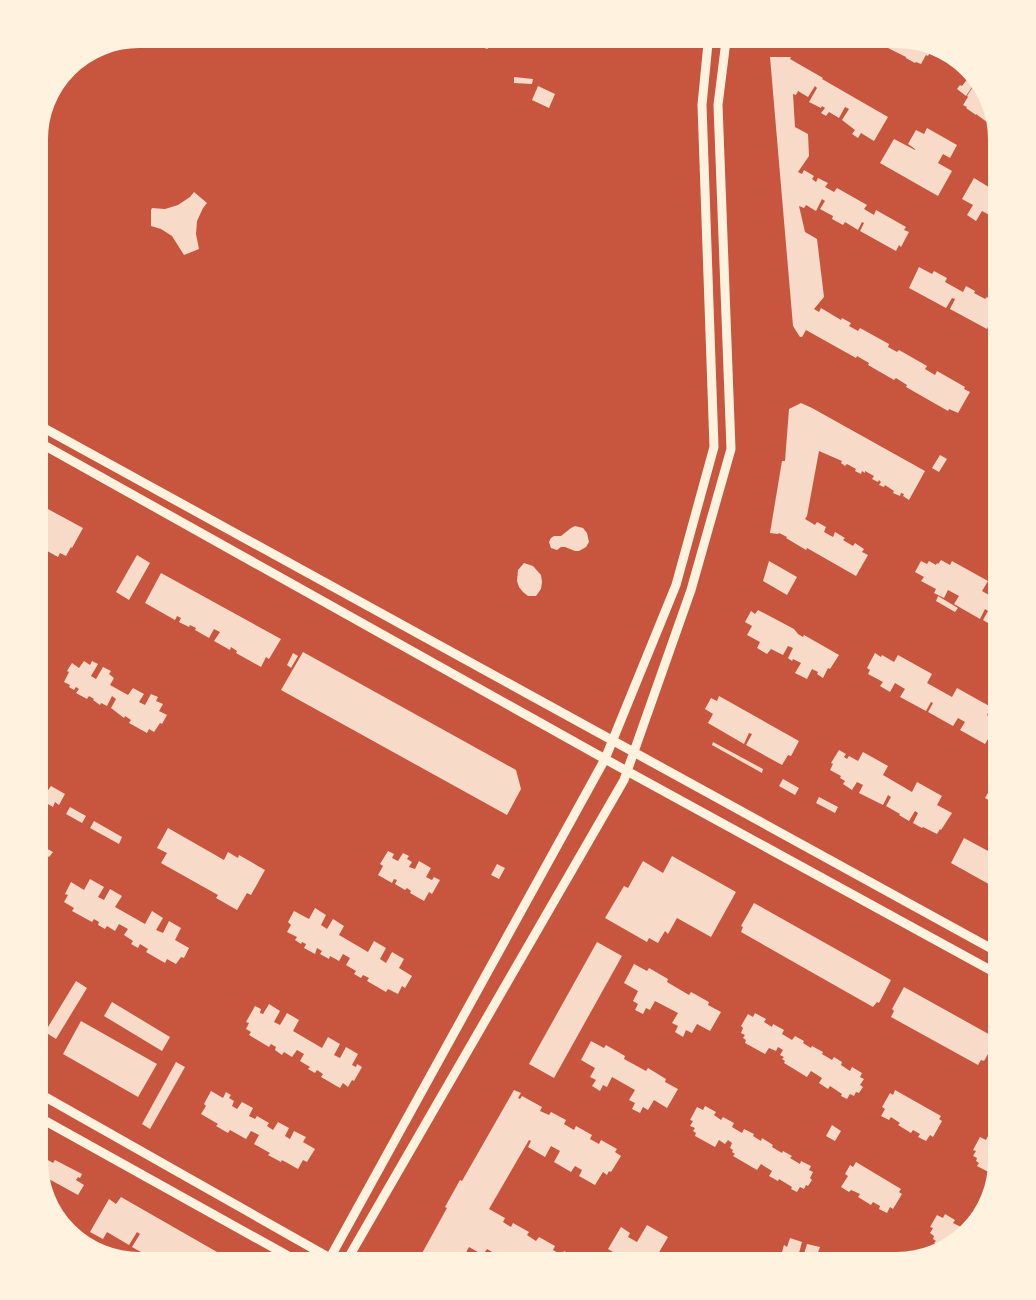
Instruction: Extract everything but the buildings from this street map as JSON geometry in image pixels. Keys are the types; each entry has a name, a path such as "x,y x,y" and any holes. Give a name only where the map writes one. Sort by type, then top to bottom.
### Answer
{"street":[{"path":"332,1256 604,759 676,585 714,447 702,105 708,44"},
{"path":"350,1256 624,780 691,590 730,449 718,105 726,44"},
{"path":"44,428 992,949"},
{"path":"44,445 604,759 992,971"},
{"path":"44,1096 316,1256"},
{"path":"44,1120 288,1256"}]}
